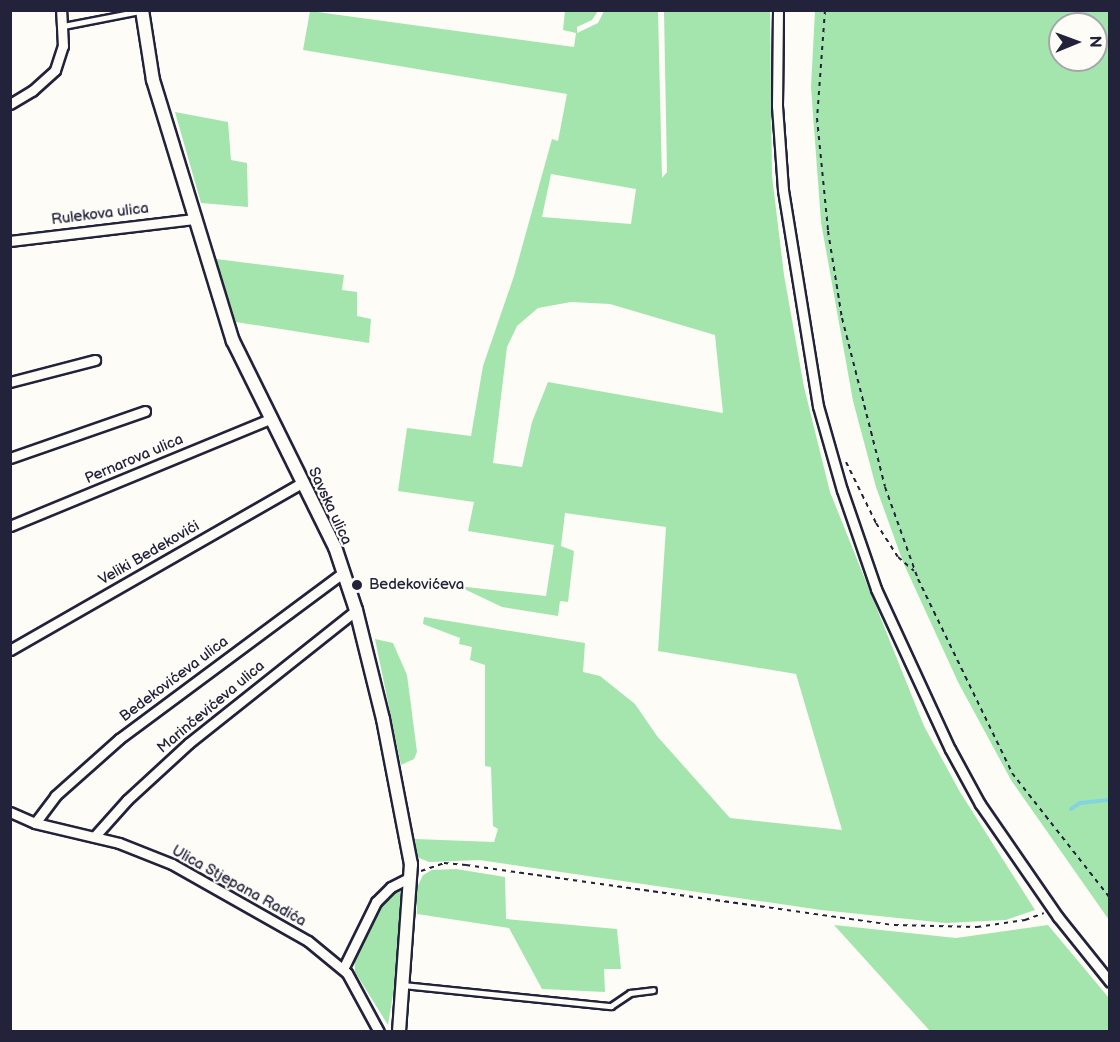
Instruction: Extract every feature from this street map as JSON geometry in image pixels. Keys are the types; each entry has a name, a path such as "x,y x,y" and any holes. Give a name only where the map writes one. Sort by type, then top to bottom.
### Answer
{"street":[{"path":"10,104 32,91 55,70 63,46 61,10"},
{"path":"778,10 777,106 783,190 818,406 842,490 876,589 922,694 980,804 1052,909 1110,982"},
{"name":"Savska ulica","path":"142,11 153,80 233,341 269,419 303,482 344,572 356,610 399,786 411,877 399,1032"},
{"name":"Rulekova ulica","path":"10,241 194,219"},
{"path":"10,382 95,360"},
{"path":"10,458 145,411"},
{"name":"Pernarova ulica","path":"10,526 269,419"},
{"name":"Veliki Bedekovići","path":"10,650 303,482"},
{"name":"Bedekovićeva ulica","path":"35,823 55,795 119,739 344,572"},
{"name":"Marinčevićeva ulica","path":"94,837 127,800 189,743 356,610"},
{"name":"Ulica Stjepana Radića","path":"10,812 35,823 138,850 197,877 308,941 343,969 379,1032"},
{"path":"343,969 376,902 391,887 411,877"}],"lane":[{"path":"63,26 119,13 142,11"},
{"path":"403,985 611,1006 630,993 653,990"}],"path":[{"path":"825,10 817,118 828,231 862,406 885,487 916,573 1012,773 1110,898"},
{"path":"843,457 876,523 898,557 916,573"},
{"path":"411,877 444,863 466,865 904,926 976,927 1025,920 1052,909"}],"green space":[{"path":"310,11 574,47 576,33 563,30 565,11 598,11 592,20 577,27 577,33 598,23 604,11 658,11 662,178 667,172 664,11 770,11 772,176 784,275 804,387 830,492 924,726 960,792 1035,910 1006,920 946,923 821,910 479,860 429,862 417,857 415,839 494,842 498,829 493,826 491,767 485,766 485,665 470,660 472,647 459,644 460,638 423,624 424,617 585,643 583,672 600,676 635,704 657,736 730,818 842,830 796,674 658,651 666,527 565,513 561,546 574,551 568,602 560,601 558,616 502,607 458,586 546,596 554,545 468,531 474,502 398,491 407,428 471,436 483,366 514,276 552,139 558,141 567,94 303,50","holes":["551,174 636,189 631,224 542,217","571,302 610,304 715,335 723,413 548,382 532,422 522,467 493,463 507,347 517,326 538,308"]},
{"path":"815,11 1109,11 1109,920 1011,780 958,682 903,562 876,487 853,401 821,222 811,87"},
{"path":"175,112 228,122 231,160 247,163 248,207 201,203"},
{"path":"216,259 344,275 342,290 357,292 357,316 371,319 369,343 236,322"},
{"path":"375,639 393,643 407,675 417,752 414,759 401,765"},
{"path":"456,869 505,877 506,919 617,929 621,969 604,969 605,992 542,989 509,928 417,914 417,888 423,875 432,870"},
{"path":"401,889 396,994 393,994 388,1025 355,972 354,954 379,904 387,895"},
{"path":"834,925 956,938 1048,925 1109,998 1109,1031 930,1031"}],"waterway":[{"path":"1071,809 1080,803 1110,800"}],"place":[{"name":"Bedekovićeva","path":"357,585"}]}
